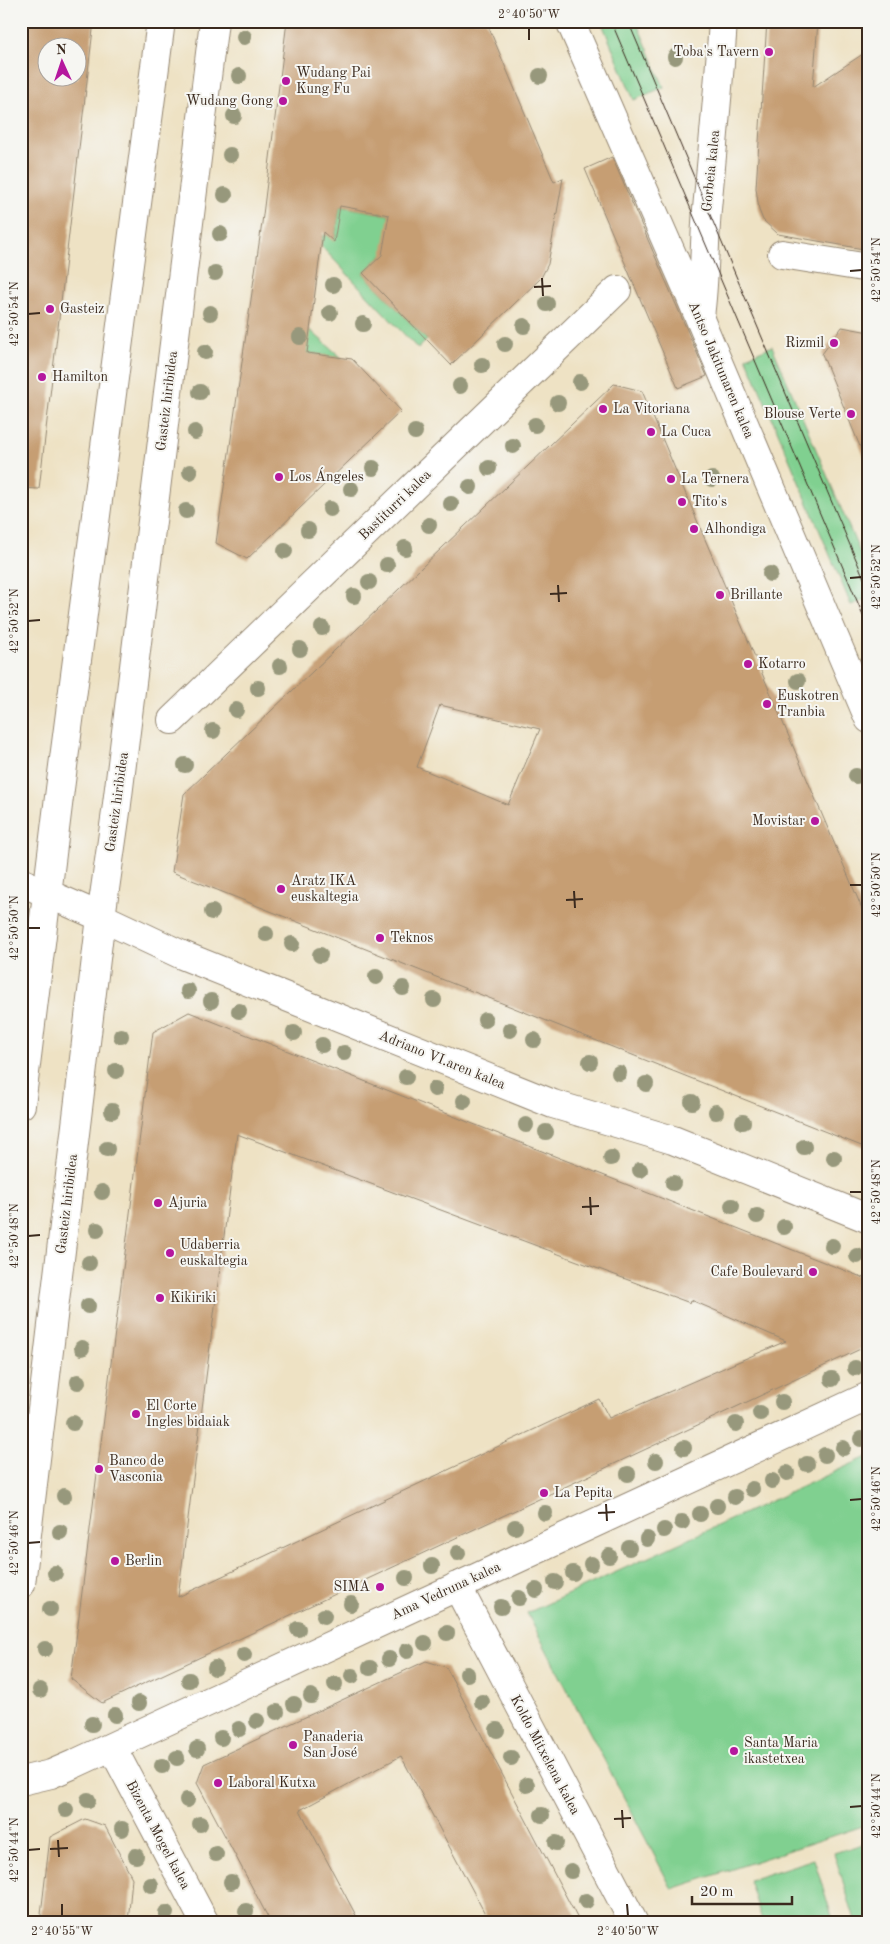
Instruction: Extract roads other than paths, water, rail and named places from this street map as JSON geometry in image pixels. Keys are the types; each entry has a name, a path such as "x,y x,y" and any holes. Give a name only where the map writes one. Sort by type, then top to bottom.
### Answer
{"main road":[{"path":"21,1104 161,21"},
{"name":"Gasteiz hiribidea","path":"21,1584 101,917 116,812 214,21"},
{"name":"Antso Jakitunaren kalea","path":"570,21 685,284 699,321 869,719"},
{"name":"Gorbeia kalea","path":"699,321 703,292 706,225 717,114 723,21"},
{"path":"782,254 869,268"},
{"name":"Bastiturri kalea","path":"172,720 617,290"},
{"name":"Adriano VI.aren kalea","path":"21,882 182,955 544,1101 597,1119 673,1140 869,1219"},
{"name":"Ama Vedruna kalea","path":"21,1782 51,1774 112,1747 869,1396"},
{"name":"Koldo Mitxelena kalea","path":"457,1586 634,1923"},
{"name":"Bizenta Mogel kalea","path":"112,1747 205,1923"}],"tram line":[{"path":"611,21 869,629"},
{"path":"628,21 869,590"}],"place":[{"name":"Toba's Tavern","path":"769,52"},
{"name":"Wudang Pai Kung Fu","path":"286,81"},
{"name":"Wudang Gong","path":"283,101"},
{"name":"Gasteiz","path":"50,309"},
{"name":"Rizmil","path":"834,343"},
{"name":"Hamilton","path":"42,377"},
{"name":"La Vitoriana","path":"603,409"},
{"name":"Blouse Verte","path":"851,414"},
{"name":"La Cuca","path":"651,432"},
{"name":"Los Ángeles","path":"279,477"},
{"name":"La Ternera","path":"671,479"},
{"name":"Tito's","path":"682,502"},
{"name":"Alhondiga","path":"694,529"},
{"name":"Brillante","path":"720,595"},
{"name":"Kotarro","path":"748,664"},
{"name":"Euskotren Tranbia","path":"767,704"},
{"name":"Movistar","path":"815,821"},
{"name":"Aratz IKA euskaltegia","path":"281,889"},
{"name":"Teknos","path":"380,938"},
{"name":"Ajuria","path":"158,1203"},
{"name":"Udaberria euskaltegia","path":"170,1253"},
{"name":"Cafe Boulevard","path":"813,1272"},
{"name":"Kikiriki","path":"160,1298"},
{"name":"El Corte Ingles bidaiak","path":"136,1414"},
{"name":"Banco de Vasconia","path":"99,1469"},
{"name":"La Pepita","path":"544,1493"},
{"name":"Berlin","path":"115,1561"},
{"name":"SIMA","path":"380,1587"},
{"name":"Panaderia San José","path":"293,1745"},
{"name":"Santa Maria ikastetxea","path":"734,1751"},
{"name":"Laboral Kutxa","path":"218,1783"}]}
